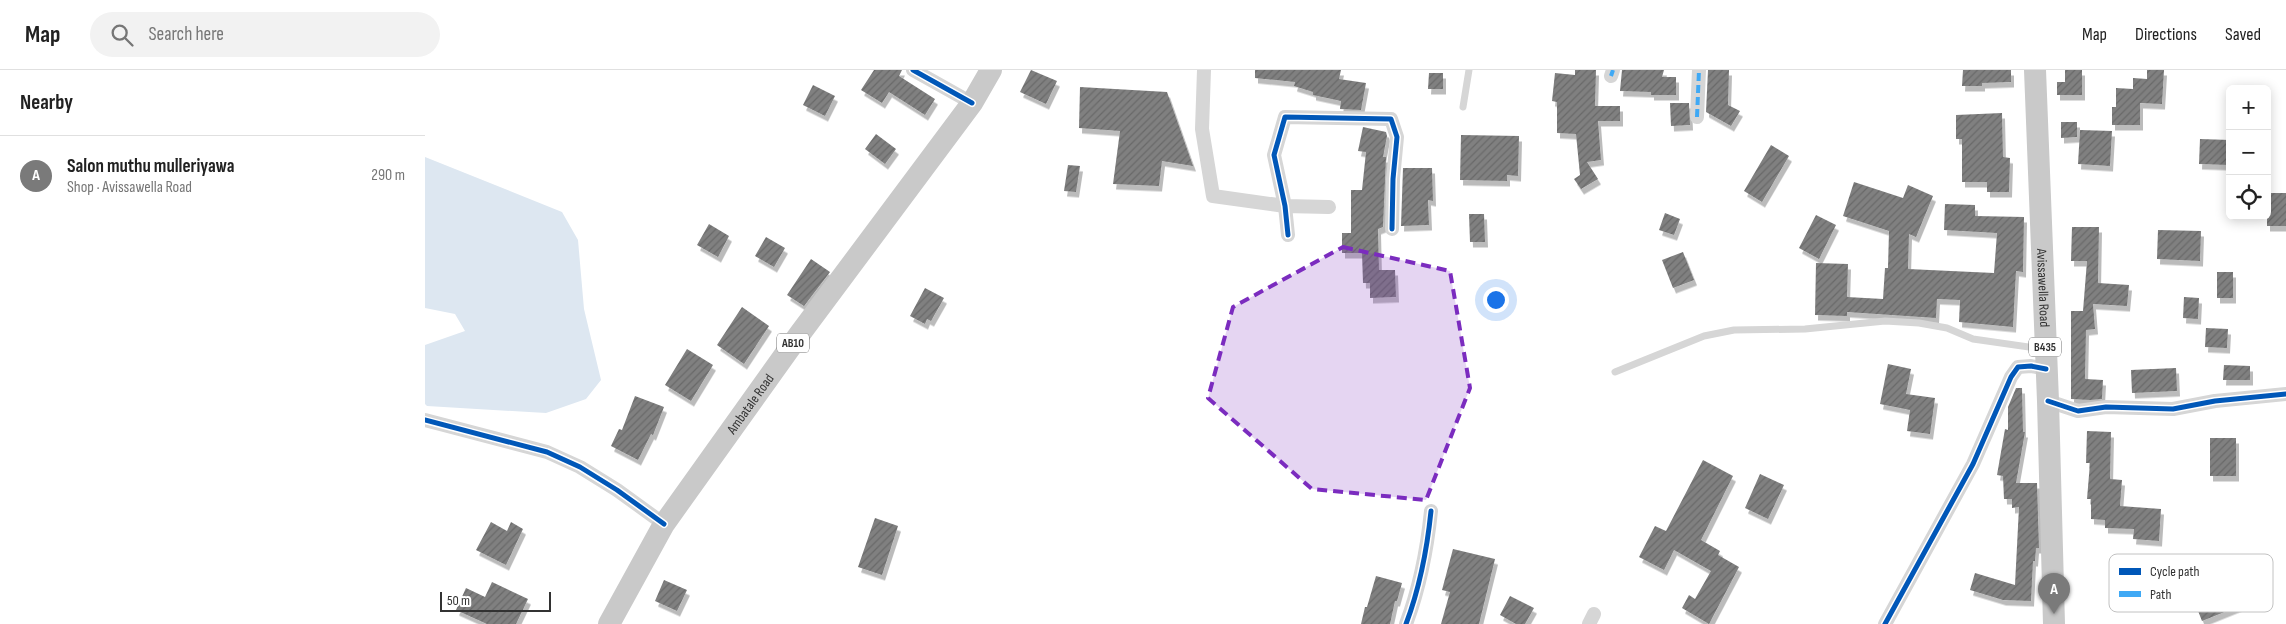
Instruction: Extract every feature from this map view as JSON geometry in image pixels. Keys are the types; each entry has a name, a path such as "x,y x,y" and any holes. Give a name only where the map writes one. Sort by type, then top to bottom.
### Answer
{"main road":[{"name":"Ambatale Road","path":"609,624 664,524 799,335 972,103 991,70"},
{"name":"Avissawella Road","path":"2035,70 2048,401 2054,624"}],"street":[{"path":"913,70 972,103"},
{"path":"1203,70 1202,129 1213,196 1285,206 1329,207"},
{"path":"1697,117 1699,70"},
{"path":"1288,235 1285,206 1274,155 1285,117 1342,120 1391,119 1397,137 1393,178 1392,229"},
{"path":"1885,624 1973,464 2011,377 2018,367 2031,366 2046,359"},
{"path":"2048,401 2079,411 2106,407 2173,409 2215,401 2286,394"},
{"path":"425,420 547,452 579,467 664,524"},
{"path":"1406,624 1416,596 1427,550 1431,511"}],"lane":[{"path":"1463,107 1469,70"},
{"path":"1615,372 1704,336 1733,330 1813,329 1885,321 1919,322 1947,328 1973,339 2046,359"}],"highlighted area":[{"path":"1343,247 1450,271 1470,388 1426,500 1312,489 1208,398 1233,307"}],"shaded area":[{"path":"425,157 562,212 578,240 584,309 601,380 586,399 546,413 427,406 425,404 425,345 465,331 455,314 425,308"}],"building":[{"path":"874,70 902,70 899,76 935,99 925,115 889,92 882,103 861,90"},
{"path":"1031,70 1057,81 1046,104 1020,92"},
{"path":"1255,70 1341,70 1339,79 1366,83 1361,110 1340,109 1341,101 1313,95 1313,92 1294,86 1295,82 1255,78"},
{"path":"1575,70 1596,70 1595,106 1620,106 1620,121 1598,121 1601,160 1587,162 1598,179 1581,189 1574,179 1580,175 1576,134 1557,133 1557,102 1552,101 1555,73 1575,75"},
{"path":"1622,70 1664,70 1662,77 1676,77 1676,95 1651,95 1651,92 1620,91"},
{"path":"1708,70 1729,70 1728,105 1740,111 1731,126 1706,112"},
{"path":"1963,70 2011,70 2011,82 1982,83 1982,86 1962,86"},
{"path":"2065,70 2082,70 2082,95 2057,95 2057,82 2065,82"},
{"path":"2147,70 2164,70 2162,104 2140,103 2140,125 2112,125 2112,107 2116,107 2116,88 2133,89 2133,78 2147,79"},
{"path":"1429,73 1443,73 1443,89 1428,89"},
{"path":"813,85 835,96 825,116 803,105"},
{"path":"1080,87 1167,92 1193,166 1162,161 1159,186 1113,184 1120,131 1079,128"},
{"path":"1670,103 1689,103 1690,125 1671,126"},
{"path":"2002,113 2003,157 2010,158 2009,192 1987,192 1987,182 1962,182 1962,139 1956,139 1956,115"},
{"path":"2061,122 2077,122 2077,137 2061,138"},
{"path":"1363,127 1386,132 1387,136 1383,157 1386,157 1383,227 1378,229 1379,270 1395,270 1396,297 1370,298 1370,283 1363,283 1362,253 1342,253 1342,233 1351,233 1351,190 1362,190 1366,152 1358,151"},
{"path":"2080,130 2112,131 2110,166 2078,164"},
{"path":"876,134 896,149 885,164 865,149"},
{"path":"1461,135 1519,136 1518,176 1507,175 1507,181 1460,180"},
{"path":"2200,139 2226,140 2226,165 2199,164"},
{"path":"1771,145 1789,156 1762,202 1744,191"},
{"path":"1068,165 1080,166 1076,192 1064,191"},
{"path":"1403,168 1432,168 1433,201 1428,200 1429,225 1401,226"},
{"path":"1854,182 1903,198 1908,185 1933,196 1916,237 1909,234 1908,269 1994,273 1997,233 1944,230 1945,204 1975,205 1975,216 2024,217 2023,272 2016,271 2013,327 1959,322 1960,300 1937,299 1936,318 1847,312 1847,316 1815,315 1816,263 1848,264 1847,297 1883,299 1885,268 1888,268 1889,231 1843,216"},
{"path":"2271,193 2286,193 2286,226 2267,226 2267,220 2271,220"},
{"path":"1665,213 1680,219 1674,235 1659,230"},
{"path":"1469,214 1484,214 1485,242 1470,242"},
{"path":"1816,215 1836,225 1819,259 1799,248"},
{"path":"709,224 729,236 718,257 697,245"},
{"path":"2072,227 2099,227 2098,283 2129,285 2127,306 2093,304 2095,329 2086,330 2085,379 2103,380 2102,399 2071,399 2071,311 2083,311 2087,261 2071,261"},
{"path":"2158,230 2201,231 2200,261 2157,259"},
{"path":"766,237 785,248 774,267 755,256"},
{"path":"1683,252 1694,280 1673,288 1662,260"},
{"path":"811,259 830,272 804,306 787,295"},
{"path":"2217,272 2233,272 2233,298 2217,298"},
{"path":"925,288 944,298 931,321 927,319 925,324 910,316"},
{"path":"2184,297 2199,298 2198,319 2183,318"},
{"path":"742,307 769,326 744,364 717,345"},
{"path":"2206,328 2228,329 2227,348 2205,347"},
{"path":"687,349 713,365 691,401 665,385"},
{"path":"1888,364 1911,369 1906,394 1935,398 1930,434 1907,431 1910,410 1880,404"},
{"path":"2224,365 2250,366 2250,380 2223,380"},
{"path":"2176,368 2177,391 2132,393 2131,370"},
{"path":"2016,388 2022,388 2023,432 2025,432 2016,483 2037,483 2039,548 2036,548 2035,561 2033,561 2031,601 2003,600 1970,590 1975,573 2015,585 2019,507 2012,508 2012,499 2004,499 2003,476 1997,475 2005,429 2008,430 2008,407"},
{"path":"635,396 664,407 653,435 651,434 638,460 611,446 619,429 622,430"},
{"path":"2087,431 2111,432 2110,479 2122,480 2120,506 2161,509 2159,541 2133,539 2134,529 2105,528 2105,520 2091,519 2091,499 2087,499 2090,463 2086,463"},
{"path":"2210,438 2236,438 2236,476 2210,476"},
{"path":"1703,460 1733,476 1701,540 1720,551 1718,555 1739,567 1709,624 1682,608 1689,595 1695,599 1711,571 1674,550 1664,570 1639,557 1655,526 1666,531"},
{"path":"1760,474 1784,485 1768,519 1745,508"},
{"path":"875,518 898,526 882,575 858,567"},
{"path":"491,522 507,531 511,522 523,529 506,565 476,550"},
{"path":"1453,549 1495,559 1479,624 1441,624 1450,592 1442,590"},
{"path":"1376,576 1402,583 1397,601 1395,601 1390,624 1361,624 1365,607 1367,607"},
{"path":"664,580 687,590 677,611 655,601"},
{"path":"492,582 528,599 516,624 487,624 456,610 466,588 485,597"},
{"path":"1510,596 1534,608 1525,624 1516,624 1500,615"},
{"path":"2198,612 2224,612 2202,621"}],"marked path":[{"path":"1611,76 1613,70"},
{"path":"1697,117 1699,70"}],"cycle path":[{"path":"913,70 972,103"},
{"path":"1288,235 1285,206 1274,155 1285,117 1391,119 1397,137 1393,179 1392,229"},
{"path":"1885,624 1973,464 2011,377 2018,367 2031,366 2046,369"},
{"path":"2048,401 2078,411 2106,407 2173,409 2215,401 2286,394"},
{"path":"425,420 547,452 580,467 617,490 664,524"},
{"path":"1406,624 1422,568 1431,511"}],"place":[{"name":"Salon muthu mulleriyawa","path":"2054,614"}]}
